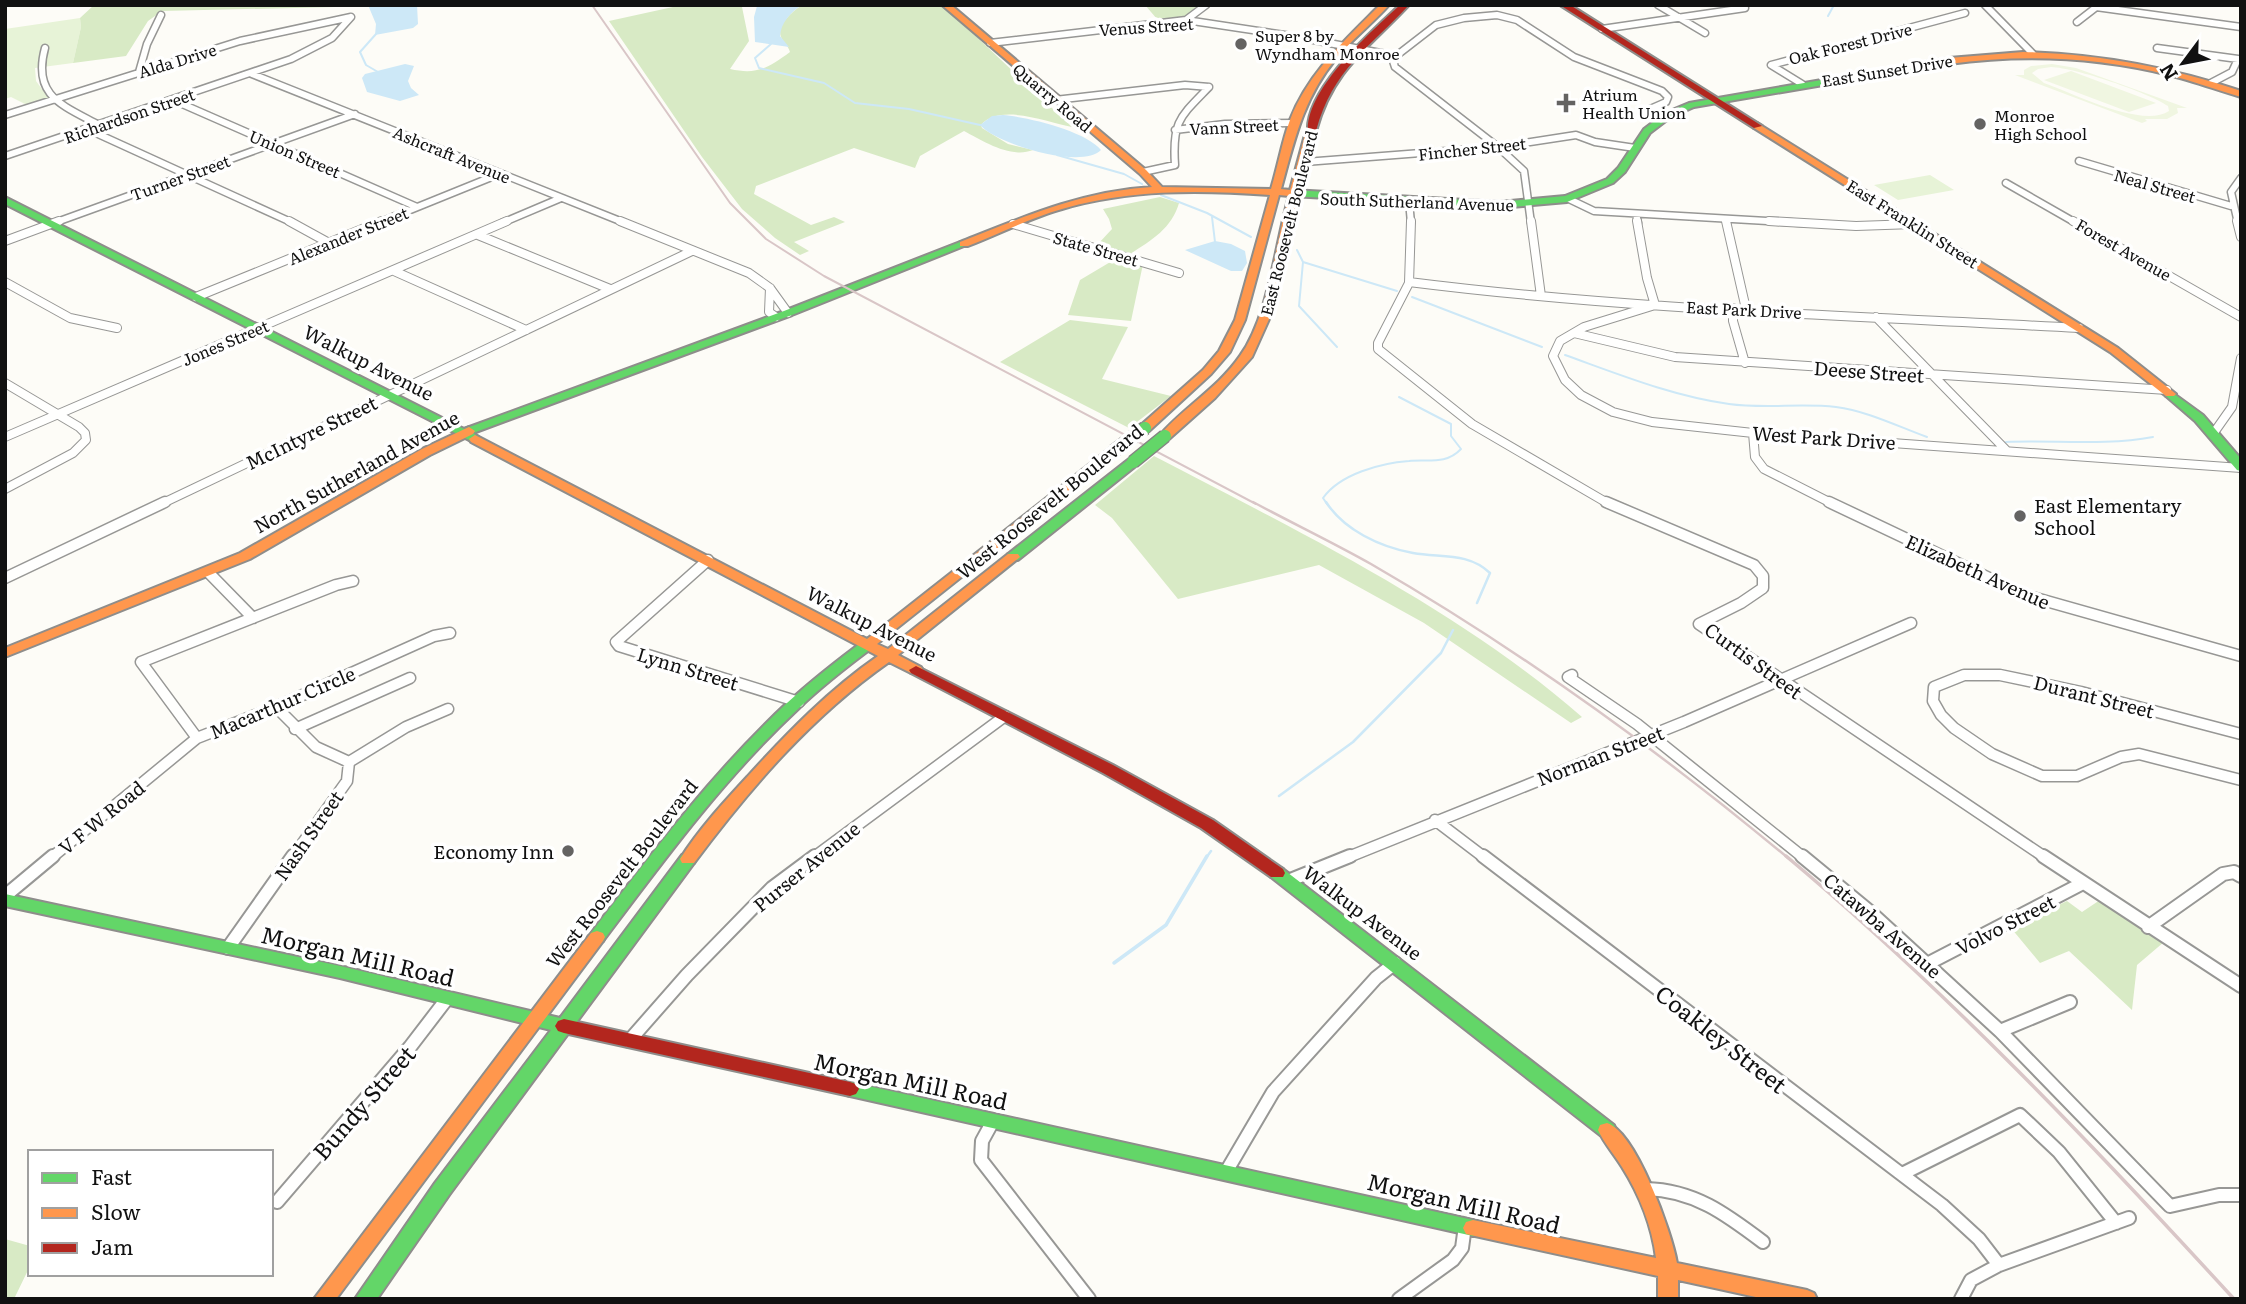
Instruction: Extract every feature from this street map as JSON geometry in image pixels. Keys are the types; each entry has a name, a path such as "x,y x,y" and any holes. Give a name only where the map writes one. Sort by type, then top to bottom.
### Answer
{"main road":[{"name":"Quarry Road","path":"946,5 1143,172 1159,189"},
{"name":"East Roosevelt Boulevard","path":"1145,428 1185,393 1224,352 1240,320 1294,123 1315,77 1343,45 1385,5"},
{"name":"East Roosevelt Boulevard","path":"1165,436 1211,396 1245,357 1265,317 1289,212 1297,195 1314,119 1324,93 1344,63 1405,5"},
{"name":"East Franklin Street","path":"1564,5 2115,350 2167,390 2213,434 2241,468"},
{"name":"East Sunset Drive","path":"1569,198 1612,181 1625,169 1635,148 1651,127 1681,108 1713,98 1946,61 2033,54 2127,63 2241,93"},
{"name":"South Sutherland Avenue","path":"849,289 1013,224 1094,198 1159,189 1211,189 1489,206 1569,198"},
{"name":"Walkup Avenue","path":"5,200 464,433 499,454 1108,769 1207,824 1288,881 1596,1119 1624,1151 1646,1189 1668,1270 1668,1299"},
{"name":"North Sutherland Avenue","path":"5,653 208,572 265,546 414,458 464,433 849,289"},
{"name":"West Roosevelt Boulevard","path":"324,1299 682,823 755,744 866,645 1145,428"},
{"name":"West Roosevelt Boulevard","path":"365,1299 442,1189 725,810 761,767 852,681 888,656 1165,436"},
{"name":"Morgan Mill Road","path":"5,898 533,1020 1807,1299"}],"street":[{"path":"1186,20 1206,5"},
{"path":"1658,5 1705,33"},
{"path":"1985,5 2033,54"},
{"path":"2077,22 2097,6 2241,27"},
{"path":"1602,29 1745,8"},
{"name":"Oak Forest Drive","path":"1802,84 1772,65 1965,13"},
{"name":"Alda Drive","path":"5,115 259,36 350,14 340,32 328,41 252,74"},
{"path":"139,72 144,53 161,15"},
{"path":"1541,296 1524,171 1498,147 1395,67 1393,61 1424,32 1441,23 1483,15 1506,16 1520,22 1570,55 1662,91 1668,97 1666,102 1650,109 1668,116"},
{"name":"Venus Street","path":"990,43 1186,20 1398,55"},
{"path":"45,48 40,65 40,81 54,99 99,125"},
{"path":"2157,48 2238,59 2232,72 2211,83"},
{"name":"Richardson Street","path":"5,156 252,74"},
{"name":"Ashcraft Avenue","path":"252,74 749,274 770,288 782,315"},
{"path":"1055,100 1185,85 1209,87 1179,118 1173,139 1175,165 1143,172"},
{"name":"Union Street","path":"173,100 418,207"},
{"name":"Turner Street","path":"5,241 355,114"},
{"name":"Vann Street","path":"1175,130 1211,125 1294,123"},
{"path":"87,129 310,231 329,243"},
{"name":"Fincher Street","path":"1306,162 1498,147 1576,135 1595,142 1635,148"},
{"name":"Neal Street","path":"2079,161 2111,173 2231,206"},
{"name":"Alexander Street","path":"196,297 499,174"},
{"path":"2241,178 2231,191 2231,206 2241,236"},
{"name":"Forest Avenue","path":"2006,183 2241,317"},
{"name":"Jones Street","path":"5,437 561,198"},
{"path":"1569,198 1594,211 1636,215 1856,226 1914,224"},
{"name":"Curtis Street","path":"1409,201 1412,241 1409,282 1378,343 1377,349 1385,357 1472,424 1609,504 1754,565 1763,576 1763,588 1748,599 1699,624 2148,927 2241,986"},
{"path":"1574,333 1655,305 1647,278 1636,215"},
{"path":"1726,220 1746,309"},
{"name":"State Street","path":"1013,224 1179,273"},
{"path":"478,234 610,289"},
{"name":"McIntyre Street","path":"5,578 692,251"},
{"path":"394,271 526,330"},
{"path":"5,282 70,318 117,328"},
{"name":"East Park Drive","path":"1409,282 1655,305 2079,328"},
{"path":"770,288 769,312 782,315"},
{"path":"1732,308 1745,363"},
{"path":"1876,317 2006,450"},
{"name":"Deese Street","path":"1574,333 1675,357 2167,390"},
{"name":"West Park Drive","path":"1574,333 1560,341 1554,349 1555,365 1573,388 1622,416 1643,421 1753,433 2241,468"},
{"path":"2213,434 2232,407 2241,358"},
{"path":"5,383 79,427 85,433 86,440 73,453 5,489"},
{"name":"Elizabeth Avenue","path":"1753,433 1755,457 1764,469 1962,567 2047,603 2241,656"},
{"name":"Lynn Street","path":"708,561 616,642 619,646 799,702"},
{"path":"208,572 253,618"},
{"name":"Macarthur Circle","path":"354,582 336,585 141,662 197,738 434,636 450,633"},
{"name":"Norman Street","path":"1288,881 1651,735 1911,623"},
{"name":"Durant Street","path":"2241,734 2026,679 1964,675 1934,687 1932,692 1931,701 1935,710 1965,736 2025,770 2045,777 2078,777 2124,756 2139,754 2241,780"},
{"name":"Catawba Avenue","path":"1570,676 1651,735 1782,838 1927,964 2000,1031 2170,1206 2219,1195 2241,1195"},
{"path":"295,729 410,678"},
{"path":"276,706 305,741 323,753 349,762 368,747 448,709"},
{"name":"Purser Avenue","path":"629,1041 687,975 772,888 1005,716"},
{"name":"V F W Road","path":"5,898 197,738"},
{"name":"Nash Street","path":"228,948 347,781 349,762"},
{"name":"Coakley Street","path":"1435,820 1902,1174 1973,1231 1986,1244 1999,1265"},
{"path":"2148,927 2223,874 2237,874"},
{"name":"Volvo Street","path":"1927,964 2083,883"},
{"path":"1226,1172 1273,1092 1376,978 1395,963"},
{"name":"Bundy Street","path":"277,1202 410,1047 446,1000"},
{"path":"2000,1031 2070,1002"},
{"path":"1902,1174 2020,1115 2034,1126 2122,1221 1999,1265 1972,1280 1961,1299"},
{"path":"993,1121 982,1141 981,1160 1089,1299"},
{"path":"1646,1189 1682,1191 1700,1198 1762,1242"},
{"path":"1399,1299 1453,1260 1462,1248 1465,1226"}],"green space":[{"path":"94,5 336,7 162,11 148,21 126,56 73,63 81,27 80,18"},
{"path":"682,5 742,7 749,41 730,69 748,71 762,69 790,52 781,37 781,28 790,15 802,5 943,5 1072,127 1024,116 1000,115 989,119 981,125 982,128 1008,144 1033,150 1007,151 964,131 920,156 915,168 854,148 756,186 754,194 811,225 834,217 845,222 794,242 809,251 800,255 775,238 742,209 702,157 609,21"},
{"path":"1145,5 1199,5 1183,18 1157,19"},
{"path":"80,18 81,27 73,63 35,68 36,81 50,100 29,106 11,97 5,99 5,29"},
{"path":"2052,64 2076,68 2187,108 2177,108 2178,113 2167,119 2145,119 2147,121 2142,123 2015,75 2024,75 2024,70 2031,66","holes":["2062,68 2144,94 2168,106 2169,111 2142,116 2125,113 2044,83 2032,73 2038,69"]},
{"path":"2071,71 2156,103 2129,112 2044,80"},
{"path":"1930,175 1954,190 1898,200 1874,185"},
{"path":"1160,197 1179,203 1171,220 1153,238 1130,254 1098,244 1112,229 1103,209"},
{"path":"1112,261 1143,264 1131,321 1068,315 1080,280"},
{"path":"1070,320 1128,327 1102,379 1171,396 1129,428 1000,362"},
{"path":"1154,456 1321,543 1431,607 1534,678 1582,717 1571,723 1424,623 1319,565 1178,599 1112,518 1095,505"},
{"path":"2100,900 2164,942 2137,965 2132,1010 2069,951 2040,963 2011,928 2067,901 2082,912"},
{"path":"5,1239 28,1245 28,1270 14,1299 5,1299"}],"water":[{"path":"368,5 417,5 418,24 413,28 375,35 376,24"},
{"path":"802,5 782,26 780,36 789,47 755,42 754,17 757,6"},
{"path":"405,64 414,66 408,81 419,95 400,101 367,92 362,78 365,74"},
{"path":"1003,115 1070,131 1094,143 1101,150 1091,155 1076,157 1039,152 1003,140 980,125 992,116"},
{"path":"1215,241 1231,244 1245,251 1247,263 1242,271 1231,271 1185,250"}],"waterway":[{"path":"1828,16 1834,5"},
{"path":"376,34 360,52 366,65 378,72"},
{"path":"771,44 755,58 759,68 824,83 855,103 909,109 980,125"},
{"path":"1057,155 1124,174 1142,184"},
{"path":"1161,195 1207,213 1251,237"},
{"path":"1212,217 1215,242"},
{"path":"1297,250 1303,262"},
{"path":"1303,262 1397,291"},
{"path":"1303,262 1299,306 1337,347"},
{"path":"1412,297 1542,347"},
{"path":"1565,355 1687,396 1742,405 1848,409 1927,437"},
{"path":"1327,504 1323,498 1330,490 1362,471 1398,462 1443,459 1461,449 1451,436 1451,424 1399,397"},
{"path":"2006,442 2098,442 2153,437"},
{"path":"1326,502 1343,521 1376,542 1413,553 1463,559 1482,566 1490,573 1477,603"},
{"path":"1279,796 1353,742 1441,653 1453,630"},
{"path":"1206,858 1211,851"},
{"path":"1114,963 1166,925 1207,856"}],"railway":[{"path":"592,5 730,203 766,239 824,276 1256,504"},
{"path":"1253,502 1371,564 1480,630 1637,739 1788,858"},
{"path":"1786,856 1904,960 2017,1070 2127,1183 2234,1299"}],"traffic: fast":[{"path":"1292,193 1500,205 1567,199 1610,181 1622,170 1647,131 1668,115 1692,105 1949,61"},
{"path":"5,200 475,439"},
{"path":"469,431 788,313 964,244"},
{"path":"2170,394 2199,418 2241,467"},
{"path":"1114,451 1145,428"},
{"path":"1133,462 1165,436"},
{"path":"1013,557 1133,462"},
{"path":"597,937 690,817 757,741 831,672 871,642"},
{"path":"365,1299 442,1189 688,859"},
{"path":"1277,873 1607,1130"},
{"path":"5,900 340,972 564,1026"},
{"path":"850,1089 1473,1228"}],"traffic: slow":[{"path":"946,5 1143,172 1159,189"},
{"path":"1145,428 1207,372 1224,352 1240,320 1295,120 1313,85 1333,57 1385,5"},
{"path":"1949,61 2023,55 2097,59 2170,72 2241,94"},
{"path":"1757,126 2114,350 2170,394"},
{"path":"1165,436 1211,396 1246,357 1265,317 1311,131"},
{"path":"964,244 1058,207 1116,194 1174,189 1292,193"},
{"path":"5,653 245,556 426,452 469,431"},
{"path":"475,439 916,670"},
{"path":"871,642 1114,451"},
{"path":"688,859 725,810 799,729 852,681 896,650 1013,557"},
{"path":"324,1299 597,937"},
{"path":"1607,1130 1639,1179 1655,1215 1668,1271 1668,1299"},
{"path":"1473,1228 1807,1299"}],"traffic: jam":[{"path":"1311,131 1325,93 1336,76 1361,46 1405,5"},
{"path":"1564,5 1757,126"},
{"path":"916,670 1108,769 1207,824 1277,873"},
{"path":"564,1026 850,1089"}],"place":[{"name":"Super 8 by Wyndham Monroe","path":"1241,44"},
{"name":"Atrium Health Union","path":"1566,103"},
{"name":"Monroe High School","path":"1980,124"},
{"name":"East Elementary School","path":"2020,516"},
{"name":"Economy Inn","path":"568,851"}]}
